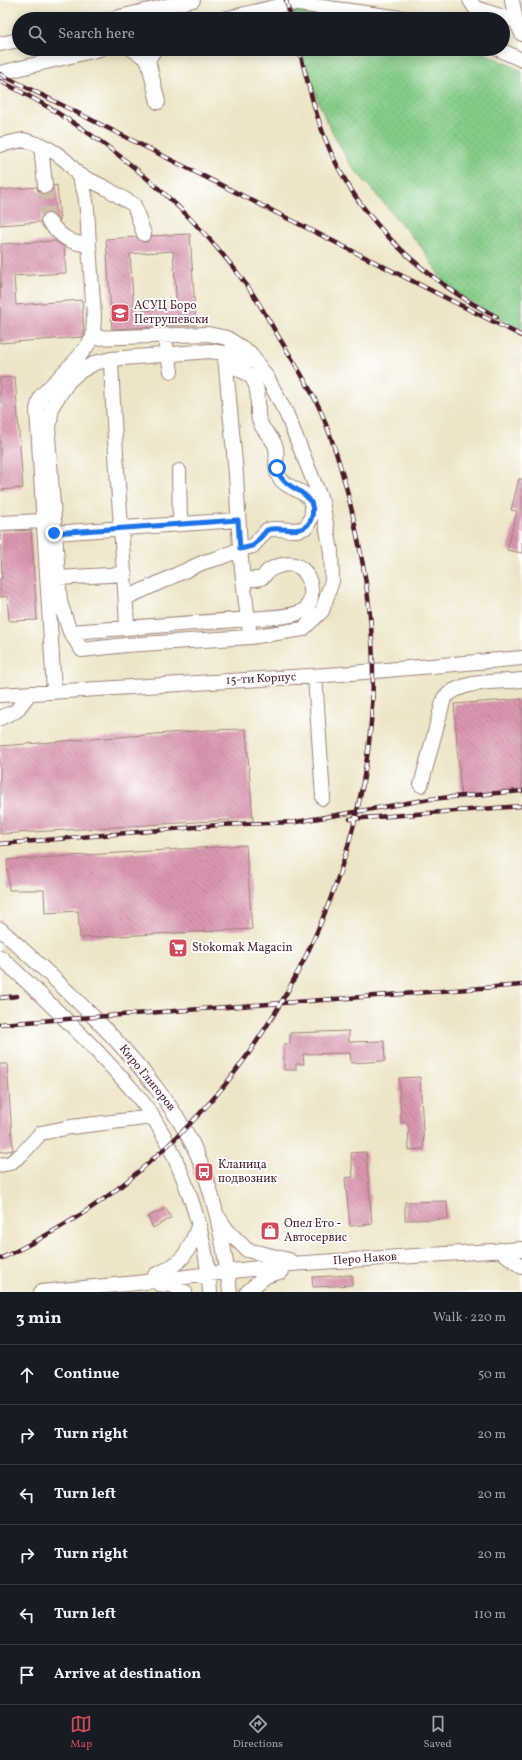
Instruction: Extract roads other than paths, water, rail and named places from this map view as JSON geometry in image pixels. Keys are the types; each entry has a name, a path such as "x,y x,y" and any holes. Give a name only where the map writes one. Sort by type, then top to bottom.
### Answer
{"street":[{"path":"141,12 193,0"},
{"path":"470,0 474,8 487,12"},
{"path":"512,0 516,21 522,34"},
{"path":"254,12 297,2 363,12"},
{"path":"510,19 516,21"},
{"path":"0,44 12,41"},
{"path":"510,54 522,60"},
{"path":"0,73 71,56"},
{"path":"152,56 158,102"},
{"path":"0,145 23,140 41,145 56,154 79,175 106,188 134,205 144,234"},
{"path":"41,145 44,186"},
{"path":"54,691 37,409 38,402 49,386 77,360 92,338 94,316 85,191 79,175"},
{"path":"48,221 62,238 79,244 89,245"},
{"path":"92,338 208,334 227,338 250,353 268,379 287,415 317,505 331,551 332,581 322,611 303,628 250,637 126,645 82,650 70,632 60,602 48,436 52,406 69,381 79,372 96,363 111,359 210,351 225,358 255,380 258,391 258,419 260,424 274,442 276,448 278,475 282,481 305,494 317,505"},
{"path":"164,335 171,371"},
{"path":"225,358 239,356 255,362"},
{"path":"225,358 233,510 240,549 250,637"},
{"path":"111,359 113,409 125,574 127,628"},
{"path":"179,471 180,524"},
{"path":"126,598 204,562 253,546 267,530 282,528 296,530 306,527 317,505"},
{"path":"54,533 180,524 233,510"},
{"path":"0,523 43,521"},
{"path":"70,632 248,619 295,614 305,610 311,597 311,584 306,574 297,566 280,565 269,571 261,578 243,579"},
{"path":"58,578 125,574"},
{"name":"15-ти Корпус","path":"0,695 315,676 522,658"},
{"path":"315,676 323,798"},
{"path":"421,785 444,698 451,690 463,686 522,680"},
{"path":"0,718 16,711 30,693"},
{"name":"Киро Глигоров","path":"0,930 74,996 159,1089 174,1111 193,1146 204,1172 216,1214 228,1272 230,1292"},
{"name":"Киро Глигоров","path":"0,957 44,998 108,1063 131,1088 153,1117 175,1159 199,1224 210,1292"},
{"path":"0,1165 10,1163 22,1154 41,1133 71,1127 153,1117"},
{"path":"216,1214 227,1230 247,1250 305,1263"},
{"path":"137,1283 172,1268 181,1260 191,1246 199,1224"},
{"name":"Перо Наков","path":"137,1283 305,1263 522,1249"},
{"path":"500,1250 522,1267"},
{"path":"247,1292 266,1276 305,1263"},
{"path":"42,1292 137,1283 172,1285 185,1292"}],"tunnel":[{"path":"45,186 48,221"}],"railway":[{"path":"286,0 289,12"},
{"path":"301,56 314,105 328,146 347,184 364,208 402,251 424,270 448,288 497,317"},
{"path":"0,74 522,336"},
{"path":"0,81 70,121 104,144 136,169 197,225 248,287 304,378 314,396 328,429 338,459 361,552 371,621 373,656 371,727 363,780 352,833 336,884 316,934 292,982 265,1028 235,1072 210,1102 184,1130 141,1170 81,1214 49,1234 0,1259"},
{"path":"0,844 219,825 296,822 430,799 522,791"},
{"path":"350,819 522,806"},
{"path":"0,1024 522,985"},
{"path":"0,998 17,996"}],"place":[{"name":"АСУЦ Боро Петрушевски","path":"120,313"},
{"name":"Stokomak Magacin","path":"178,948"},
{"name":"Кланица подвозник","path":"204,1172"},
{"name":"Опел Ето - Автосервис","path":"270,1231"}]}
